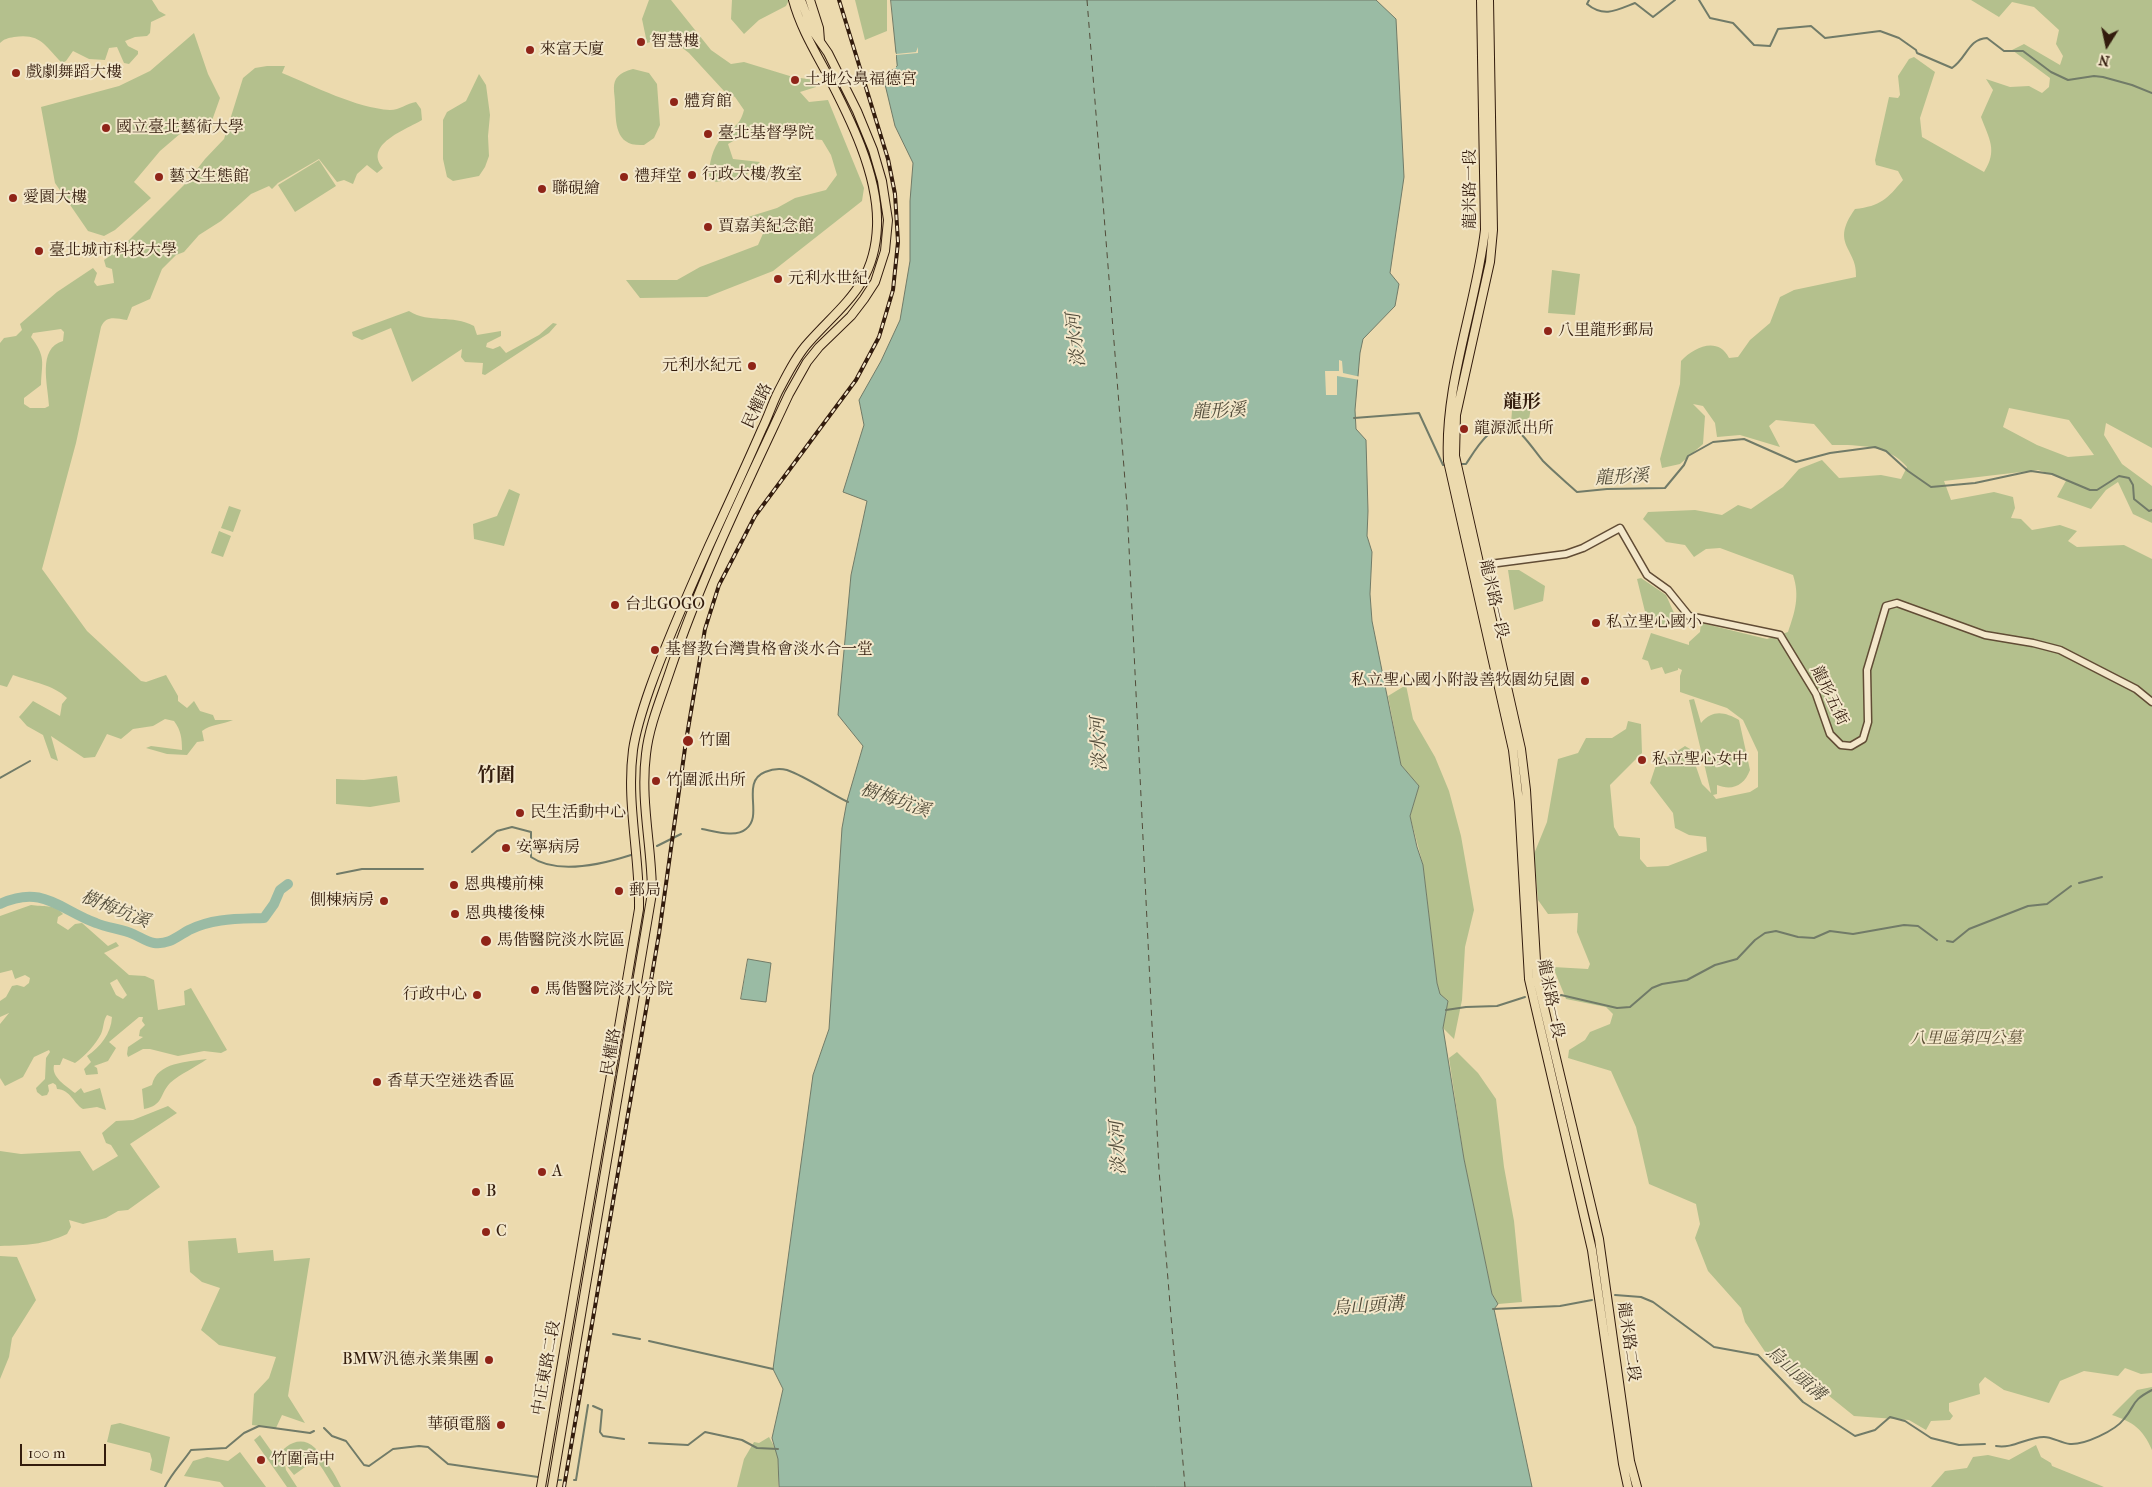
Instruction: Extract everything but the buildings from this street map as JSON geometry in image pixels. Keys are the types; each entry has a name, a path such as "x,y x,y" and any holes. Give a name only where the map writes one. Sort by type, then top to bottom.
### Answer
{"main road":[{"name":"民權路","path":"580,1254 639,909 637,851 631,782 633,752 643,708 661,658 777,394 808,343 855,294 871,263 876,244 876,206 868,167 853,127 802,26 793,0"},
{"name":"民權路","path":"591,1255 652,894 652,868 644,783 647,744 656,712 686,623 789,394 807,362 864,299 881,268 885,251 888,220 886,201 873,150 845,85 812,30 801,0"},
{"path":"810,0 819,28 820,41"},
{"name":"龍米路一段","path":"1481,0 1485,230 1480,266 1449,414 1452,461 1517,749 1527,807 1537,978 1586,1201"},
{"name":"龍米路一段","path":"1451,445 1488,268 1492,240 1494,211 1489,0"},
{"name":"龍米路二段","path":"1586,1201 1623,1464 1628,1487"},
{"name":"龍米路二段","path":"1586,1201 1600,1247 1630,1461 1637,1487"},
{"name":"中正東路二段","path":"541,1487 580,1254"},
{"name":"中正東路二段","path":"552,1487 591,1255"}],"street":[{"name":"龍形五街","path":"1475,566 1566,554 1583,548 1620,528 1647,575 1668,590 1689,616 1780,635 1816,694 1830,734 1841,745 1851,746 1863,739 1868,722 1867,670 1886,606 1897,602 1985,635 2033,643 2060,650 2136,689 2152,702"}],"green space":[{"path":"0,0 152,0 159,11 166,15 151,22 150,33 147,36 135,37 125,41 128,46 138,51 138,54 129,64 124,63 117,47 109,48 105,60 89,59 73,51 66,61 62,63 37,39 23,36 12,37 0,43"},
{"path":"649,0 671,0 711,50 731,64 744,62 793,77 815,80 816,87 800,92 809,102 828,100 864,188 862,201 773,271 707,297 640,298 626,280 677,280 700,267 758,245 769,220 736,233 748,217 777,208 795,198 826,190 837,175 831,155 822,140 749,132 728,144 733,159 760,162 744,177 716,182 709,178 713,151 722,137 740,121 744,110 735,97 724,91 689,53 668,37 647,43 642,19"},
{"path":"732,0 789,0 786,6 759,20 744,34 731,19"},
{"path":"855,0 887,0 887,31 865,40"},
{"name":"八里區第四公墓","path":"1971,0 2152,0 2152,448 2106,423 2104,435 2122,464 2152,486 2152,523 2133,514 2118,482 2106,490 2091,509 2057,497 2067,479 2038,470 1944,481 1951,500 1994,492 2013,497 2015,508 2011,518 2021,519 2032,530 2060,525 2077,531 2068,541 2077,547 2124,545 2152,559 2152,1373 2141,1374 2125,1368 2118,1376 2084,1371 2060,1381 2049,1403 2004,1390 1985,1377 1979,1384 1980,1394 1949,1403 1949,1411 1953,1416 1950,1420 1931,1421 1926,1430 1909,1420 1854,1416 1823,1391 1789,1376 1770,1359 1745,1322 1741,1308 1708,1271 1695,1238 1700,1224 1696,1204 1649,1184 1636,1127 1611,1071 1568,1058 1569,1050 1585,1040 1590,1032 1610,1024 1613,1014 1606,1007 1566,999 1553,967 1588,969 1590,964 1577,932 1578,913 1548,914 1538,900 1534,854 1547,822 1558,759 1578,753 1586,738 1612,738 1626,729 1628,721 1641,724 1642,753 1610,785 1614,827 1619,836 1640,838 1640,859 1647,867 1668,866 1707,851 1706,837 1689,835 1675,828 1673,813 1650,783 1656,765 1685,746 1690,749 1702,784 1711,793 1689,700 1694,699 1701,723 1710,716 1719,713 1739,720 1750,770 1744,780 1737,786 1722,787 1717,785 1717,794 1713,795 1716,799 1750,792 1758,787 1758,752 1743,720 1727,708 1680,692 1682,670 1678,668 1678,670 1665,674 1662,667 1651,670 1648,661 1642,659 1651,633 1689,645 1689,642 1700,632 1701,623 1767,639 1788,632 1796,604 1793,575 1720,548 1706,549 1694,557 1685,545 1666,542 1643,519 1648,512 1695,510 1722,515 1738,505 1751,509 1783,487 1799,469 1822,460 1839,478 1881,475 1901,479 1907,467 1900,460 1882,450 1853,445 1832,445 1814,424 1776,420 1769,426 1780,447 1740,435 1717,437 1715,423 1703,406 1693,404 1705,416 1703,444 1680,464 1662,468 1660,459 1680,384 1681,361 1692,352 1706,346 1719,347 1729,358 1738,357 1750,340 1770,323 1780,297 1794,290 1856,277 1853,259 1844,239 1844,231 1848,221 1855,209 1877,204 1903,180 1898,171 1876,165 1875,160 1889,97 1898,98 1900,95 1898,76 1909,59 1914,57 1935,72 1920,118 1922,137 1984,172 1991,157 1991,144 1981,117 1993,90 1986,79 2010,87 2029,86 2042,93 2049,87 2050,78 2012,50 2024,44 2060,65 2063,56 2056,44 2059,30 2034,7 2012,2 1999,17","holes":["2009,408 2069,420 2094,455 2068,457 2037,445 2003,427"]},
{"path":"194,33 208,74 220,98 209,129 195,121 160,151 134,182 151,198 115,230 104,236 88,231 55,183 41,107 119,86 150,71"},
{"path":"285,66 282,73 335,96 377,108 394,110 416,102 421,109 422,120 382,145 378,152 378,160 383,168 377,173 367,165 357,174 353,184 344,180 337,182 319,159 278,183 272,189 269,186 251,194 221,221 199,235 184,252 176,255 162,269 150,299 132,307 127,320 111,318 103,323 76,443 42,569 87,631 141,681 146,682 166,675 178,696 178,701 187,708 194,701 200,711 213,715 215,720 233,720 202,731 204,741 197,742 187,755 167,754 146,748 151,746 182,750 181,735 176,724 174,721 165,719 153,726 133,729 121,739 107,734 95,757 84,758 51,736 58,761 51,758 43,735 27,726 19,717 33,701 60,716 62,704 67,698 49,687 13,675 7,687 0,685 0,343 4,338 16,336 22,330 20,324 57,292 93,268 97,273 94,282 97,286 114,283 112,269 106,267 104,260 120,249 187,182 224,139 243,78 255,68","holes":["61,329 64,332 63,341 55,345 47,359 46,378 49,406 45,408 30,408 24,404 24,398 41,385 42,365 41,355 31,337 33,333"]},
{"path":"633,69 649,73 657,84 660,125 654,138 644,145 634,145 627,142 622,138 617,126 614,85 621,74"},
{"path":"479,74 486,85 490,115 489,156 479,176 453,181 447,177 443,159 443,120 447,112 466,101"},
{"path":"319,160 336,186 295,212 278,185"},
{"path":"1552,270 1580,274 1575,315 1548,313"},
{"path":"409,311 425,317 466,322 474,326 477,335 501,331 501,336 487,343 486,347 493,349 500,346 506,353 539,335 553,323 557,324 549,333 485,375 482,374 483,363 465,362 461,357 462,349 412,382 391,328 362,340 353,336 352,332"},
{"path":"1513,397 1532,400 1528,426 1511,424"},
{"path":"509,489 520,494 504,546 474,539 473,524 497,516"},
{"path":"229,506 241,510 233,532 221,528"},
{"path":"219,531 231,536 223,557 211,553"},
{"path":"1508,570 1519,570 1545,586 1543,601 1514,610"},
{"path":"1641,578 1666,595 1678,622 1649,628 1637,579"},
{"path":"1406,685 1413,719 1435,757 1449,791 1461,836 1474,910 1465,947 1462,1000 1454,1039 1443,1028 1448,1001 1440,994 1437,983 1423,865 1410,816 1419,786 1401,765 1388,696"},
{"path":"397,776 400,802 370,807 336,804 336,779 364,780"},
{"path":"31,905 53,907 63,914 58,917 57,923 68,930 75,924 82,923 108,946 116,942 119,946 104,953 129,975 145,976 154,980 158,1010 185,1005 184,991 191,988 227,1050 221,1053 204,1051 178,1056 143,1049 128,1057 128,1047 143,1037 139,1036 140,1030 145,1025 142,1021 143,1017 139,1017 109,1042 116,1048 108,1061 94,1066 97,1068 98,1074 86,1075 84,1069 91,1062 87,1056 100,1044 110,1029 112,1017 107,1015 101,1034 86,1053 75,1063 63,1058 60,1065 54,1065 55,1073 60,1081 75,1093 81,1088 84,1093 100,1088 106,1110 97,1107 83,1109 69,1094 57,1089 53,1083 48,1085 49,1091 47,1095 42,1096 37,1092 36,1088 45,1079 46,1058 50,1052 49,1050 34,1057 23,1077 5,1086 0,1078 0,1024 9,1013 0,1017 0,1001 6,997 12,986 24,987 29,983 30,978 25,975 15,979 12,970 0,973 0,916","holes":["117,979 127,995 123,999 116,995 110,983"]},
{"path":"1457,1052 1478,1073 1496,1099 1504,1167 1514,1221 1522,1302 1498,1304 1492,1294 1464,1159 1449,1058"},
{"path":"207,1059 170,1083 155,1105 144,1109 142,1089 152,1085 155,1077 166,1067 182,1062"},
{"path":"168,1106 177,1113 130,1144 160,1187 128,1210 118,1211 106,1218 83,1224 69,1220 71,1227 67,1234 58,1238 35,1244 0,1246 0,1151 21,1154 80,1151 93,1171 118,1156 111,1145 106,1143 102,1133 116,1121 133,1120"},
{"path":"236,1238 238,1253 273,1250 274,1261 310,1258 288,1396 305,1423 282,1415 276,1428 252,1425 254,1394 269,1378 276,1357 219,1345 201,1330 220,1288 202,1282 190,1272 188,1241"},
{"path":"0,1256 17,1257 36,1300 12,1338 9,1357 0,1379"},
{"path":"2152,1387 2152,1450 2137,1427 2126,1420 2112,1415 2137,1390"},
{"path":"120,1423 170,1437 162,1474 150,1470 152,1460 150,1453 107,1442 111,1425"},
{"path":"260,1435 277,1459 284,1449 293,1443 304,1442 310,1444 326,1461 341,1487 334,1487 322,1467 311,1455 305,1451 298,1450 291,1451 284,1459 286,1470 297,1487 287,1487 254,1440"},
{"path":"769,1437 778,1453 778,1487 737,1487 744,1459 754,1442 759,1443"},
{"path":"2036,1445 2041,1457 2051,1463 2052,1466 2104,1487 1931,1487 1945,1471 1967,1468 1973,1457 1988,1455 2009,1460"},
{"path":"240,1452 266,1487 224,1487 220,1482 184,1476 193,1461 207,1457 228,1461"},
{"path":"305,1452 312,1462 294,1475 286,1465"}],"water":[{"name":"淡水河","path":"891,0 1376,0 1396,19 1404,177 1390,273 1399,284 1395,306 1363,339 1355,410 1356,429 1366,440 1367,536 1372,552 1370,594 1372,621 1401,765 1419,786 1410,816 1423,865 1437,983 1440,994 1448,1001 1443,1028 1464,1159 1492,1294 1498,1304 1494,1309 1532,1487 779,1487 778,1459 772,1438 783,1389 773,1369 813,1075 829,1029 842,828 847,801 863,746 838,715 851,575 867,501 843,492 864,425 859,400 881,361 900,320 910,261 910,201 913,163 895,126 883,76 897,66"},
{"path":"748,959 771,963 766,1002 741,999"}],"pier":[{"path":"918,47 918,53 896,55 896,68 885,72 895,64 893,48 896,54 916,52"},
{"path":"1339,360 1342,361 1343,373 1361,377 1360,380 1337,376 1337,395 1326,395 1325,371 1339,371"}],"waterway":[{"path":"1589,0 1587,4 1599,11 1605,12 1635,3 1653,17 1675,0"},
{"path":"1699,0 1710,18 1733,23 1754,45 1770,46 1778,29 1811,26 1825,38 1880,31 1899,38 1916,50 1917,53 1952,68 1972,45 1981,39 1987,38 2004,51 2023,51 2051,72 2068,80 2094,76 2103,77 2152,93"},
{"name":"龍形溪","path":"1354,418 1419,413 1443,465 1447,465"},
{"name":"龍形溪","path":"1460,464 1466,464 1480,444 1492,432 1499,428 1507,427 1518,431 1543,461 1577,492 1607,489 1665,488 1684,465 1688,456 1713,442 1744,439 1796,462 1830,453 1875,447 1886,451 1908,471 1931,487 1975,483 2031,471 2052,474 2090,490 2097,490 2119,476 2129,478 2133,485 2134,499 2149,511 2152,510"},
{"path":"0,778 30,761"},
{"name":"樹梅坑溪","path":"702,829 731,833 742,832 746,829 751,823 753,816 754,783 765,772 773,770 784,769 795,773 848,802"},
{"name":"樹梅坑溪","path":"472,852 497,831 512,827 531,832 531,857 554,866 580,866 607,862 631,855"},
{"name":"樹梅坑溪","path":"657,846 681,834"},
{"name":"樹梅坑溪","path":"337,874 362,869 423,869"},
{"path":"2079,883 2102,877"},
{"name":"樹梅坑溪","path":"0,904 28,897 40,898 51,901 96,923 129,932 151,942 164,943 207,923 264,918 274,904 280,890 288,884"},
{"path":"1947,941 1953,942 1969,929 2028,906 2047,904 2071,886"},
{"path":"1548,998 1561,995 1617,1008 1630,1007 1652,988 1662,984 1687,980 1715,965 1737,959 1755,940 1765,933 1776,931 1798,937 1814,938 1830,931 1853,934 1904,925 1918,926 1937,940"},
{"path":"1446,1010 1497,1006 1525,997"},
{"name":"烏山頭溝","path":"1615,1295 1641,1297 1653,1302 1714,1347 1758,1355 1803,1402 1855,1436 1875,1430 1890,1417 1905,1421 1931,1438 1959,1445 1985,1444"},
{"name":"烏山頭溝","path":"1493,1309 1560,1306 1592,1300"},
{"path":"613,1334 640,1339"},
{"path":"649,1341 773,1369"},
{"name":"烏山頭溝","path":"1996,1446 2008,1446 2044,1437 2070,1444 2091,1440 2120,1424 2137,1400 2152,1390"},
{"path":"574,1480 576,1480 588,1405"},
{"path":"593,1406 602,1410 600,1432 603,1436 624,1439"},
{"path":"165,1487 191,1450 226,1448 244,1433 259,1426 310,1433 314,1431"},
{"path":"324,1428 332,1436 346,1441 364,1465 369,1466 393,1449 419,1446 428,1447 448,1464 538,1477"},
{"path":"649,1443 688,1445 705,1432 742,1440 757,1448 778,1449"}],"ferry route":[{"path":"1087,0 1127,506 1159,1170 1185,1487"}],"railway":[{"path":"564,1487 659,934 686,741 705,629 719,585 755,516 856,380 879,337 893,290 898,242 895,194 888,159 839,0"}],"place":[{"name":"智慧樓","path":"641,42"},
{"name":"來富天廈","path":"530,50"},
{"name":"戲劇舞蹈大樓","path":"16,73"},
{"name":"土地公鼻福德宮","path":"795,80"},
{"name":"體育館","path":"674,102"},
{"name":"國立臺北藝術大學","path":"106,128"},
{"name":"臺北基督學院","path":"708,134"},
{"name":"行政大樓/教室","path":"692,175"},
{"name":"藝文生態館","path":"159,177"},
{"name":"禮拜堂","path":"624,177"},
{"name":"聯硯繪","path":"542,189"},
{"name":"愛園大樓","path":"13,198"},
{"name":"賈嘉美紀念館","path":"708,227"},
{"name":"臺北城市科技大學","path":"39,251"},
{"name":"元利水世紀","path":"778,279"},
{"name":"八里龍形郵局","path":"1548,331"},
{"name":"元利水紀元","path":"752,366"},
{"name":"龍源派出所","path":"1464,429"},
{"name":"台北GOGO","path":"615,605"},
{"name":"私立聖心國小","path":"1596,623"},
{"name":"基督教台灣貴格會淡水合一堂","path":"655,650"},
{"name":"私立聖心國小附設善牧園幼兒園","path":"1585,681"},
{"name":"竹圍","path":"688,741"},
{"name":"私立聖心女中","path":"1642,760"},
{"name":"竹圍派出所","path":"656,781"},
{"name":"民生活動中心","path":"520,813"},
{"name":"安寧病房","path":"506,848"},
{"name":"恩典樓前棟","path":"454,885"},
{"name":"郵局","path":"619,891"},
{"name":"側棟病房","path":"384,901"},
{"name":"恩典樓後棟","path":"455,914"},
{"name":"馬偕醫院淡水院區","path":"486,941"},
{"name":"馬偕醫院淡水分院","path":"535,990"},
{"name":"行政中心","path":"477,995"},
{"name":"香草天空迷迭香區","path":"377,1082"},
{"name":"A","path":"542,1172"},
{"name":"B","path":"476,1192"},
{"name":"C","path":"486,1232"},
{"name":"BMW汎德永業集團","path":"489,1360"},
{"name":"華碩電腦","path":"501,1425"},
{"name":"竹圍高中","path":"261,1460"}],"district":[{"name":"龍形","path":"1522,403"},
{"name":"竹圍","path":"496,776"}]}
